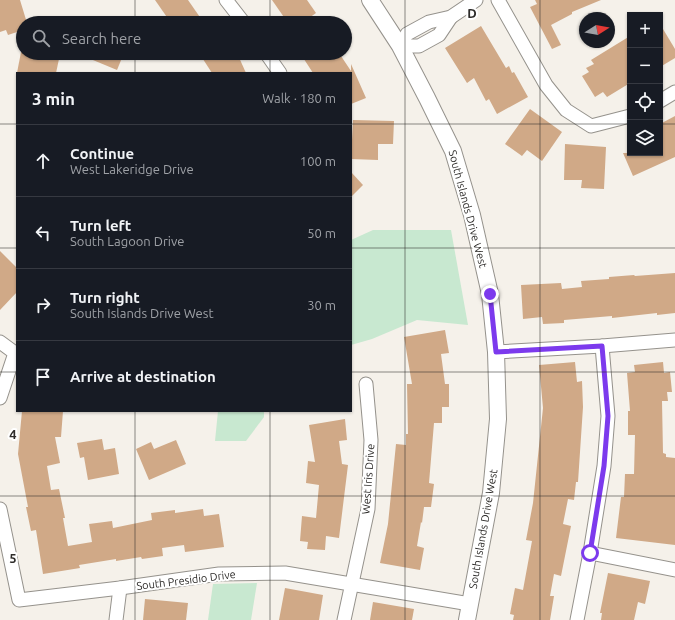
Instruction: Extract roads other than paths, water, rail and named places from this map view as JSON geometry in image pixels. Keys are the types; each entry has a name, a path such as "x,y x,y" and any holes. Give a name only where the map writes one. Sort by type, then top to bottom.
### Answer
{"street":[{"path":"226,0 239,16"},
{"name":"South Islands Drive West","path":"370,0 400,46 452,151 472,215 490,294 496,352 498,419 491,493 467,620"},
{"path":"400,46 419,46 439,35 450,17 476,0"},
{"path":"498,0 546,85 566,110 591,126 627,117"},
{"path":"271,60 279,72"},
{"path":"663,99 675,92"},
{"path":"496,352 675,340"},
{"path":"0,342 16,352 0,398"},
{"path":"576,620 590,553 604,466 608,416 602,346"},
{"name":"West Iris Drive","path":"344,620 368,509 371,440 366,384"},
{"name":"South Presidio Drive","path":"0,509 19,600 219,574 285,573 470,604"},
{"path":"590,553 675,570"},
{"path":"116,620 120,588"}]}
